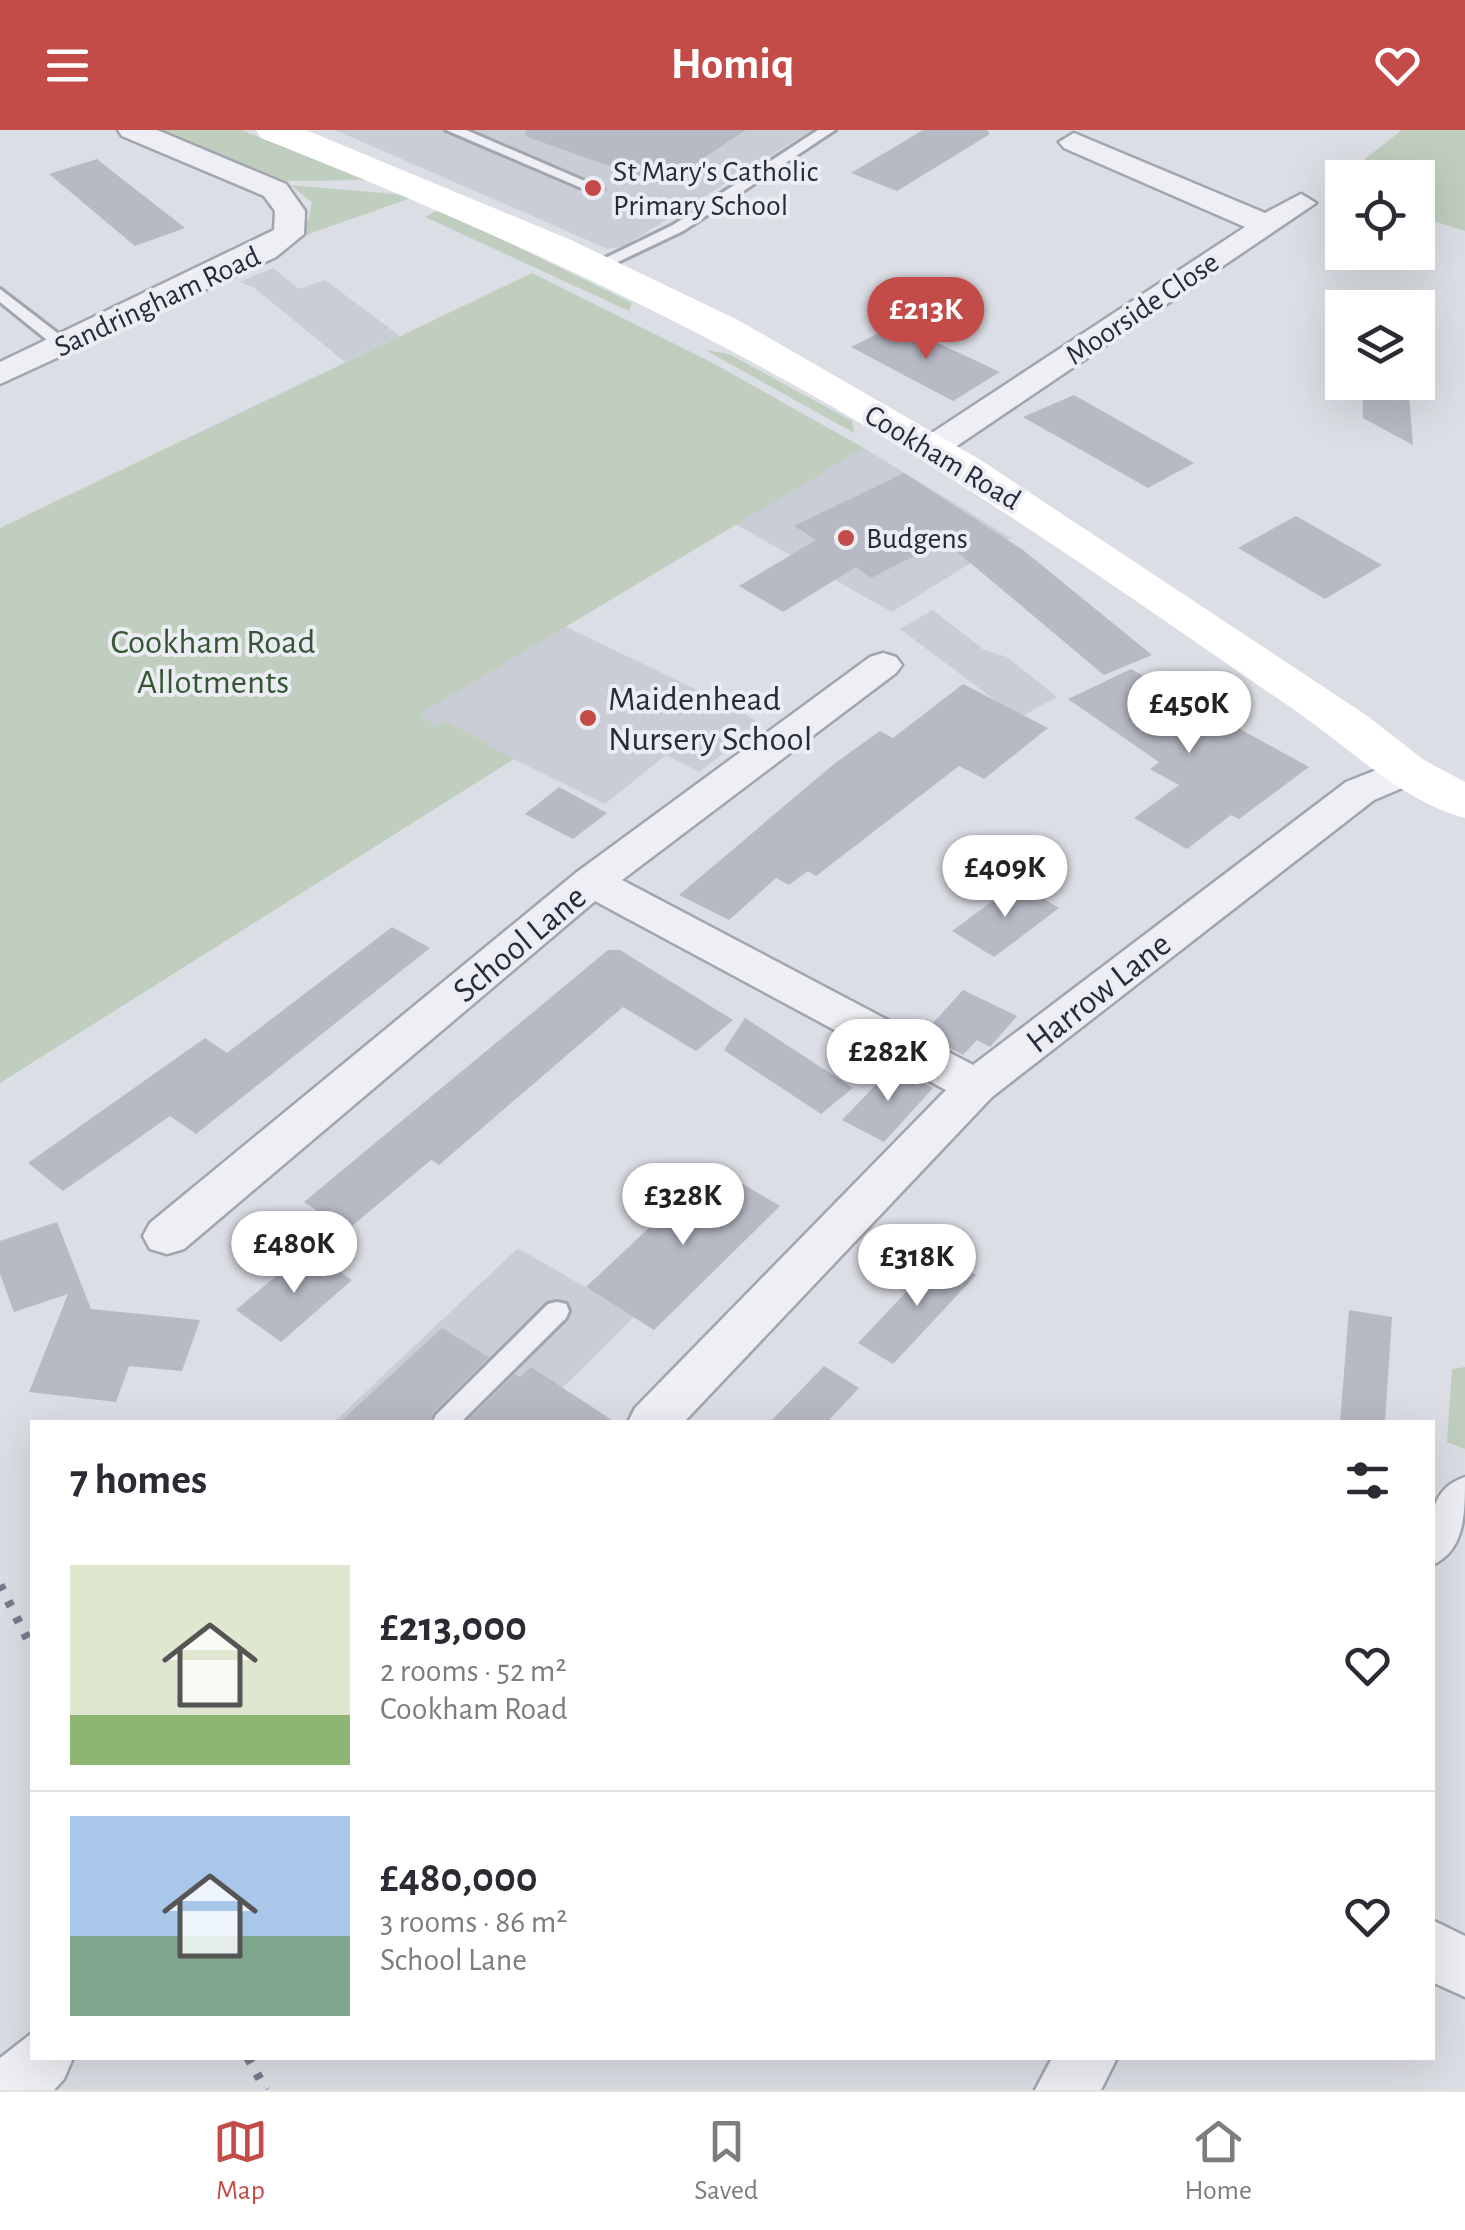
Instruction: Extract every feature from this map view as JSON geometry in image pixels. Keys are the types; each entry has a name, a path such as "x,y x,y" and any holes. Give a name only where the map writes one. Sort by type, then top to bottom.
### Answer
{"main road":[{"name":"Cookham Road","path":"274,130 596,266 724,328 933,447 1316,704 1407,771 1465,802"}],"street":[{"name":"Sandringham Road","path":"0,374 265,250 290,234 290,212 275,190 132,130"},
{"path":"1073,143 1267,225"},
{"name":"Moorside Close","path":"933,447 1301,203"},
{"name":"School Lane","path":"167,1236 592,882 884,665"},
{"name":"Harrow Lane","path":"655,1420 976,1086 1360,791 1407,771"},
{"path":"592,882 976,1086"},
{"path":"1435,1539 1465,1498"},
{"path":"1435,1950 1465,1969"},
{"path":"11,2090 41,2060"},
{"path":"1066,2090 1085,2060"}],"lane":[{"path":"452,130 596,189"},
{"path":"596,266 678,228 828,130"},
{"path":"0,294 62,345"},
{"path":"447,1420 557,1311"}],"shaded area":[{"name":"St Mary's Catholic Primary School","path":"335,130 812,130 624,246 608,249"},
{"path":"273,268 299,289 325,280 400,336 345,362 253,287 239,282"},
{"path":"864,448 1011,538 892,612 735,524"},
{"path":"933,610 984,650 1007,657 1057,697 1019,718 900,629"},
{"name":"Maidenhead Nursery School","path":"564,626 761,724 699,772 666,755 605,804 454,730 446,722 437,727 419,714"},
{"path":"518,1248 635,1316 553,1397 589,1420 336,1420"}],"green space":[{"path":"157,130 241,130 369,180 285,181"},
{"path":"1402,130 1465,130 1465,231 1435,221 1435,160 1364,160"},
{"path":"290,185 411,198 300,237 297,235 309,218 312,202"},
{"path":"440,209 632,303 629,311 425,217"},
{"name":"Cookham Road Allotments","path":"532,273 709,361 864,448 420,714 437,727 446,721 514,759 0,1083 0,528"},
{"path":"705,350 729,354 852,421 854,433"},
{"path":"1465,1367 1465,1449 1447,1442 1452,1369"}],"building":[{"path":"526,130 746,130 662,185 525,136"},
{"path":"923,130 987,130 990,134 897,191 851,173"},
{"path":"97,159 185,228 135,246 49,174"},
{"path":"897,324 1000,372 953,401 851,347"},
{"path":"1074,395 1194,463 1148,488 1023,417"},
{"path":"1362,400 1409,400 1413,445 1363,418"},
{"path":"904,473 1023,550 1152,655 1104,675 944,541 871,578 856,567 783,612 739,586 816,540 794,526"},
{"path":"1296,516 1382,565 1325,599 1238,548"},
{"path":"1131,669 1309,767 1239,819 1231,815 1187,849 1134,818 1179,785 1150,769 1159,762 1068,699"},
{"path":"963,684 1048,728 984,779 959,766 816,876 808,871 789,885 776,878 729,920 679,895 834,764 880,731 893,738"},
{"path":"559,787 607,813 573,839 525,814"},
{"path":"1017,883 1059,908 994,957 952,931"},
{"path":"392,927 430,948 196,1134 170,1116 63,1191 28,1163 205,1038 227,1053"},
{"path":"608,950 620,950 733,1020 696,1051 623,1007 439,1165 431,1160 346,1231 304,1202"},
{"path":"963,990 1017,1016 990,1047 977,1040 963,1055 923,1034"},
{"path":"745,1018 853,1088 821,1114 724,1050"},
{"path":"894,1066 933,1088 884,1142 842,1120"},
{"path":"714,1167 780,1206 654,1330 586,1287"},
{"path":"57,1222 91,1309 200,1320 182,1371 129,1366 116,1402 29,1392 68,1294 14,1312 0,1274 0,1241"},
{"path":"307,1250 352,1280 281,1342 236,1310"},
{"path":"941,1255 976,1275 893,1364 858,1343"},
{"path":"1349,1310 1392,1317 1385,1420 1340,1420"},
{"path":"442,1328 489,1357 433,1412 430,1420 342,1420"},
{"path":"824,1366 859,1388 829,1420 772,1420"},
{"path":"531,1367 612,1420 468,1420 515,1374 520,1377"}],"railway":[{"path":"0,1585 30,1644"},
{"path":"249,2060 266,2090"}],"place":[{"name":"St Mary's Catholic Primary School","path":"593,188"},
{"name":"Budgens","path":"846,538"},
{"name":"Maidenhead Nursery School","path":"588,718"}]}
